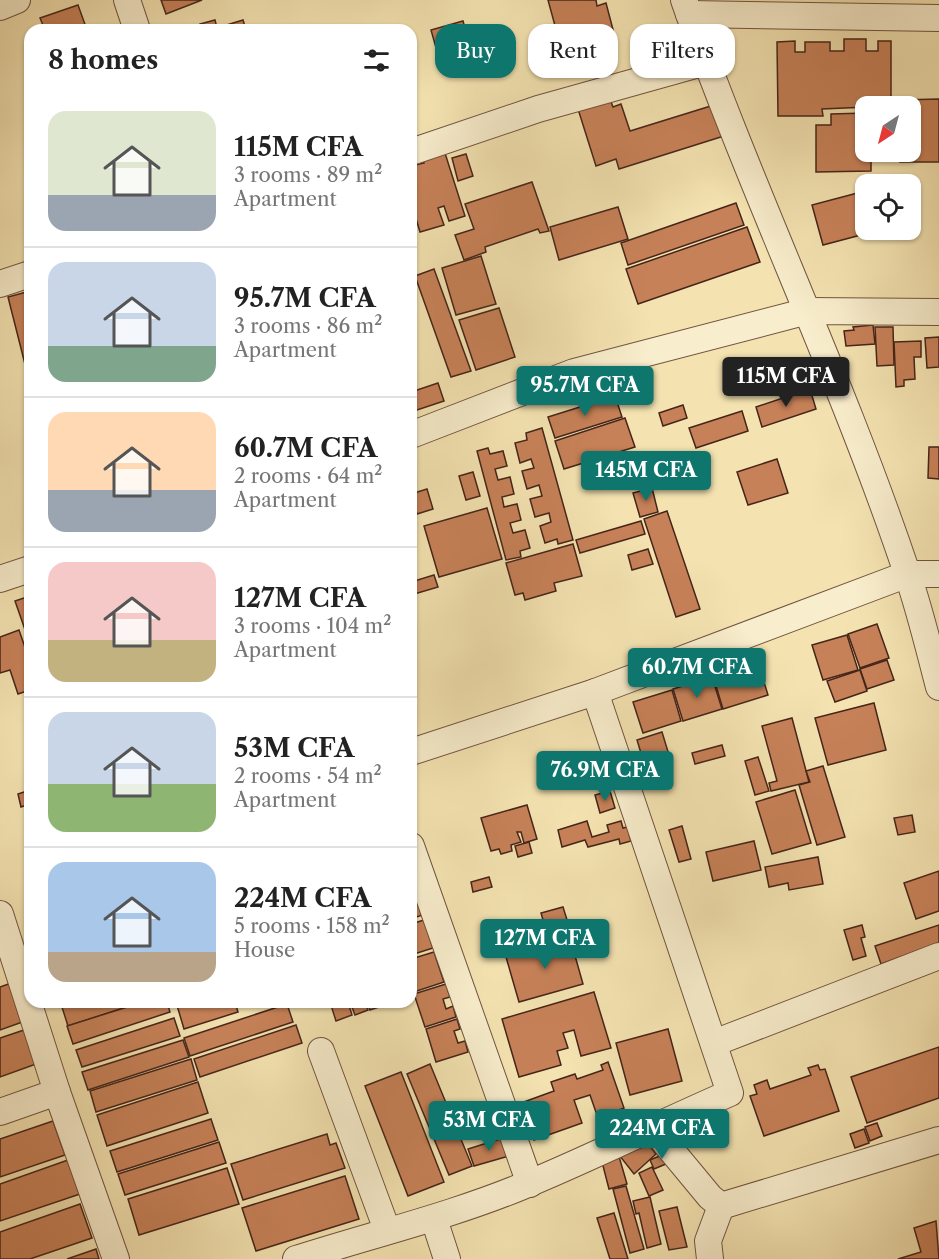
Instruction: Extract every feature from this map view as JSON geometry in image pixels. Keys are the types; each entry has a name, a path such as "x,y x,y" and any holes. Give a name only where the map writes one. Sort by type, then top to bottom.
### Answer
{"street":[{"path":"0,7 17,0"},
{"path":"127,0 135,24"},
{"path":"692,24 686,7 939,18"},
{"path":"417,150 538,109 649,78"},
{"path":"713,78 808,311 908,574 939,687"},
{"path":"0,284 24,276"},
{"path":"417,433 574,372 808,311 939,312"},
{"path":"0,579 24,571"},
{"path":"417,750 595,692 908,574 939,574"},
{"path":"296,1259 387,1230 434,1219 530,1184 730,1093 595,692"},
{"path":"417,863 530,1184"},
{"path":"0,914 24,989"},
{"path":"714,1043 939,956"},
{"path":"30,1008 116,1259"},
{"path":"321,1051 387,1230"},
{"path":"0,1112 57,1092"},
{"path":"652,1127 710,1197 721,1206"},
{"path":"721,1206 939,1140"},
{"path":"710,1259 708,1240 721,1206"},
{"path":"434,1219 447,1259"}],"building":[{"path":"161,0 202,0 166,14"},
{"path":"548,0 596,0 597,6 606,3 612,24 555,24"},
{"path":"78,5 85,24 42,24 40,18"},
{"path":"215,20 216,24 200,24"},
{"path":"243,20 244,24 230,24"},
{"path":"435,29 435,44 431,30"},
{"path":"844,39 866,39 866,51 878,51 878,41 891,41 891,96 855,96 855,108 822,109 823,116 778,116 777,42 795,41 795,52 805,52 805,42 830,42 830,51 844,51"},
{"path":"610,99 613,107 621,104 630,131 714,105 724,136 619,169 616,159 596,166 578,109"},
{"path":"921,99 939,99 939,162 921,162"},
{"path":"855,113 855,162 871,162 871,171 816,172 816,125 831,125 831,114"},
{"path":"444,150 465,216 449,221 444,206 438,208 444,225 420,232 417,222 417,165 424,163 422,156"},
{"path":"466,154 473,176 458,181 452,158"},
{"path":"532,182 549,231 540,233 538,229 485,247 486,252 464,260 455,235 474,229 465,204"},
{"path":"855,194 855,237 823,245 812,205"},
{"path":"736,203 744,225 628,265 621,243"},
{"path":"618,207 628,239 559,260 550,227"},
{"path":"747,227 760,262 638,304 626,269"},
{"path":"481,256 496,304 456,315 442,268"},
{"path":"434,269 471,371 451,377 417,282 417,275"},
{"path":"24,293 24,360 8,297"},
{"path":"499,308 515,357 476,370 459,320"},
{"path":"873,325 875,344 846,346 844,331 854,330 853,327"},
{"path":"875,327 893,327 894,365 877,366"},
{"path":"939,337 939,367 927,368 925,338"},
{"path":"921,341 921,357 914,357 915,379 904,380 904,386 896,387 894,342"},
{"path":"438,383 444,401 417,410 417,390"},
{"path":"810,389 816,409 762,427 756,407"},
{"path":"615,396 622,417 555,438 548,417"},
{"path":"683,405 687,418 663,426 659,413"},
{"path":"742,411 748,431 696,448 689,428"},
{"path":"625,418 635,447 564,469 555,441"},
{"path":"542,428 573,540 558,544 557,539 545,543 540,526 551,522 549,513 535,517 530,499 542,496 539,485 527,489 522,471 534,468 531,459 520,463 515,443 527,440 526,433"},
{"path":"929,447 939,447 939,479 928,478"},
{"path":"488,448 490,454 503,451 507,466 495,469 498,480 510,477 514,494 502,497 504,507 517,504 521,520 510,523 513,533 525,530 530,548 520,551 521,557 506,560 477,451"},
{"path":"777,459 788,493 748,505 737,472"},
{"path":"473,472 480,496 466,500 459,476"},
{"path":"652,488 658,512 640,517 633,493"},
{"path":"427,489 433,509 417,514 417,492"},
{"path":"487,508 502,559 439,577 424,526"},
{"path":"667,511 700,609 676,617 644,519"},
{"path":"641,521 645,534 580,553 576,540"},
{"path":"573,544 582,576 554,583 556,591 525,600 523,593 515,595 506,563"},
{"path":"648,549 653,564 632,570 628,555"},
{"path":"434,575 438,587 417,593 417,580"},
{"path":"24,598 24,627 15,601"},
{"path":"877,624 889,658 860,668 848,634"},
{"path":"19,630 24,645 24,692 18,694 10,670 0,673 0,637"},
{"path":"847,635 858,670 823,680 812,645"},
{"path":"887,660 894,680 867,689 860,669"},
{"path":"758,663 768,695 723,709 713,676"},
{"path":"860,670 867,691 835,702 827,681"},
{"path":"712,677 722,709 683,721 673,689"},
{"path":"672,690 681,721 643,733 633,702"},
{"path":"874,703 886,750 828,765 815,718"},
{"path":"792,718 809,782 771,791 769,783 777,781 762,726"},
{"path":"662,732 669,755 644,763 637,740"},
{"path":"722,745 725,756 695,764 692,753"},
{"path":"758,757 769,791 755,795 745,761"},
{"path":"823,766 845,837 817,845 799,785 810,782 806,771"},
{"path":"795,790 811,843 772,854 756,802"},
{"path":"610,791 615,808 600,813 595,795"},
{"path":"24,792 24,806 21,807 18,794"},
{"path":"527,805 537,839 524,843 521,832 517,832 521,842 511,845 512,851 501,854 499,849 491,851 481,818"},
{"path":"912,815 915,832 898,835 894,818"},
{"path":"587,821 592,837 609,832 607,825 621,821 623,828 627,827 631,841 620,844 619,839 588,847 585,840 562,847 558,830"},
{"path":"682,826 691,859 679,862 669,830"},
{"path":"754,841 761,870 713,881 706,852"},
{"path":"529,842 532,853 518,857 515,846"},
{"path":"818,857 823,884 789,890 788,883 769,887 765,867"},
{"path":"939,871 939,911 916,919 904,883"},
{"path":"489,877 492,887 473,892 471,882"},
{"path":"417,896 425,914 417,917"},
{"path":"563,907 568,923 546,930 541,913"},
{"path":"424,920 433,948 417,953 417,922"},
{"path":"862,925 865,937 861,938 866,956 853,960 844,930"},
{"path":"939,925 939,943 881,964 875,946"},
{"path":"570,938 583,984 519,1002 506,957"},
{"path":"434,952 444,982 417,991 417,957"},
{"path":"14,982 28,1020 0,1030 0,987"},
{"path":"446,984 450,997 443,999 446,1009 453,1006 456,1017 425,1027 417,1003 417,993"},
{"path":"594,992 611,1048 581,1056 574,1030 563,1033 568,1048 557,1051 561,1065 519,1077 502,1019"},
{"path":"62,1008 124,1008 68,1026"},
{"path":"124,1008 169,1008 170,1012 73,1044 67,1026"},
{"path":"178,1008 237,1008 238,1012 184,1029"},
{"path":"275,1008 288,1008 293,1022 190,1056 184,1038"},
{"path":"332,1008 350,1008 352,1015 336,1021"},
{"path":"352,1008 367,1008 368,1010 355,1015"},
{"path":"174,1018 180,1036 82,1067 76,1050"},
{"path":"457,1019 460,1029 454,1031 458,1043 465,1041 468,1052 436,1062 426,1029"},
{"path":"296,1025 302,1043 200,1077 194,1059"},
{"path":"668,1029 682,1081 630,1095 616,1043"},
{"path":"24,1030 36,1064 0,1077 0,1038"},
{"path":"183,1040 189,1057 88,1090 82,1072"},
{"path":"939,1047 939,1098 867,1123 851,1077"},
{"path":"191,1059 197,1080 96,1112 90,1091"},
{"path":"608,1062 624,1108 598,1118 590,1095 574,1100 582,1123 534,1140 521,1103 554,1091 551,1082 575,1074 577,1079 603,1070 601,1065"},
{"path":"430,1064 472,1166 449,1175 407,1074"},
{"path":"818,1065 820,1070 825,1069 839,1111 764,1136 750,1096 757,1094 754,1085 767,1080 770,1089 811,1075 808,1068"},
{"path":"401,1072 444,1182 408,1196 365,1086"},
{"path":"198,1082 208,1113 107,1146 97,1115"},
{"path":"211,1119 218,1140 117,1172 110,1151"},
{"path":"53,1121 65,1155 0,1177 0,1139"},
{"path":"877,1123 882,1136 870,1141 865,1127"},
{"path":"864,1129 869,1143 855,1148 850,1134"},
{"path":"327,1134 330,1145 336,1143 345,1168 243,1200 231,1164"},
{"path":"643,1137 656,1154 634,1174 619,1155"},
{"path":"503,1138 509,1156 474,1166 468,1149"},
{"path":"219,1142 226,1163 125,1195 118,1174"},
{"path":"669,1152 673,1161 654,1169 650,1160"},
{"path":"618,1153 627,1184 609,1189 601,1158"},
{"path":"68,1160 80,1194 0,1221 0,1184"},
{"path":"652,1167 663,1190 649,1196 639,1173"},
{"path":"227,1168 239,1204 139,1235 128,1199"},
{"path":"345,1176 359,1219 256,1251 242,1208"},
{"path":"626,1186 644,1249 630,1253 613,1189"},
{"path":"650,1197 661,1244 647,1248 639,1213 636,1214 633,1201"},
{"path":"80,1204 92,1238 30,1259 0,1259 0,1232"},
{"path":"677,1207 687,1247 669,1250 659,1211"},
{"path":"614,1213 628,1259 610,1259 597,1218"},
{"path":"936,1221 939,1259 898,1259 921,1252 914,1228"},
{"path":"96,1249 99,1259 67,1259"}]}
